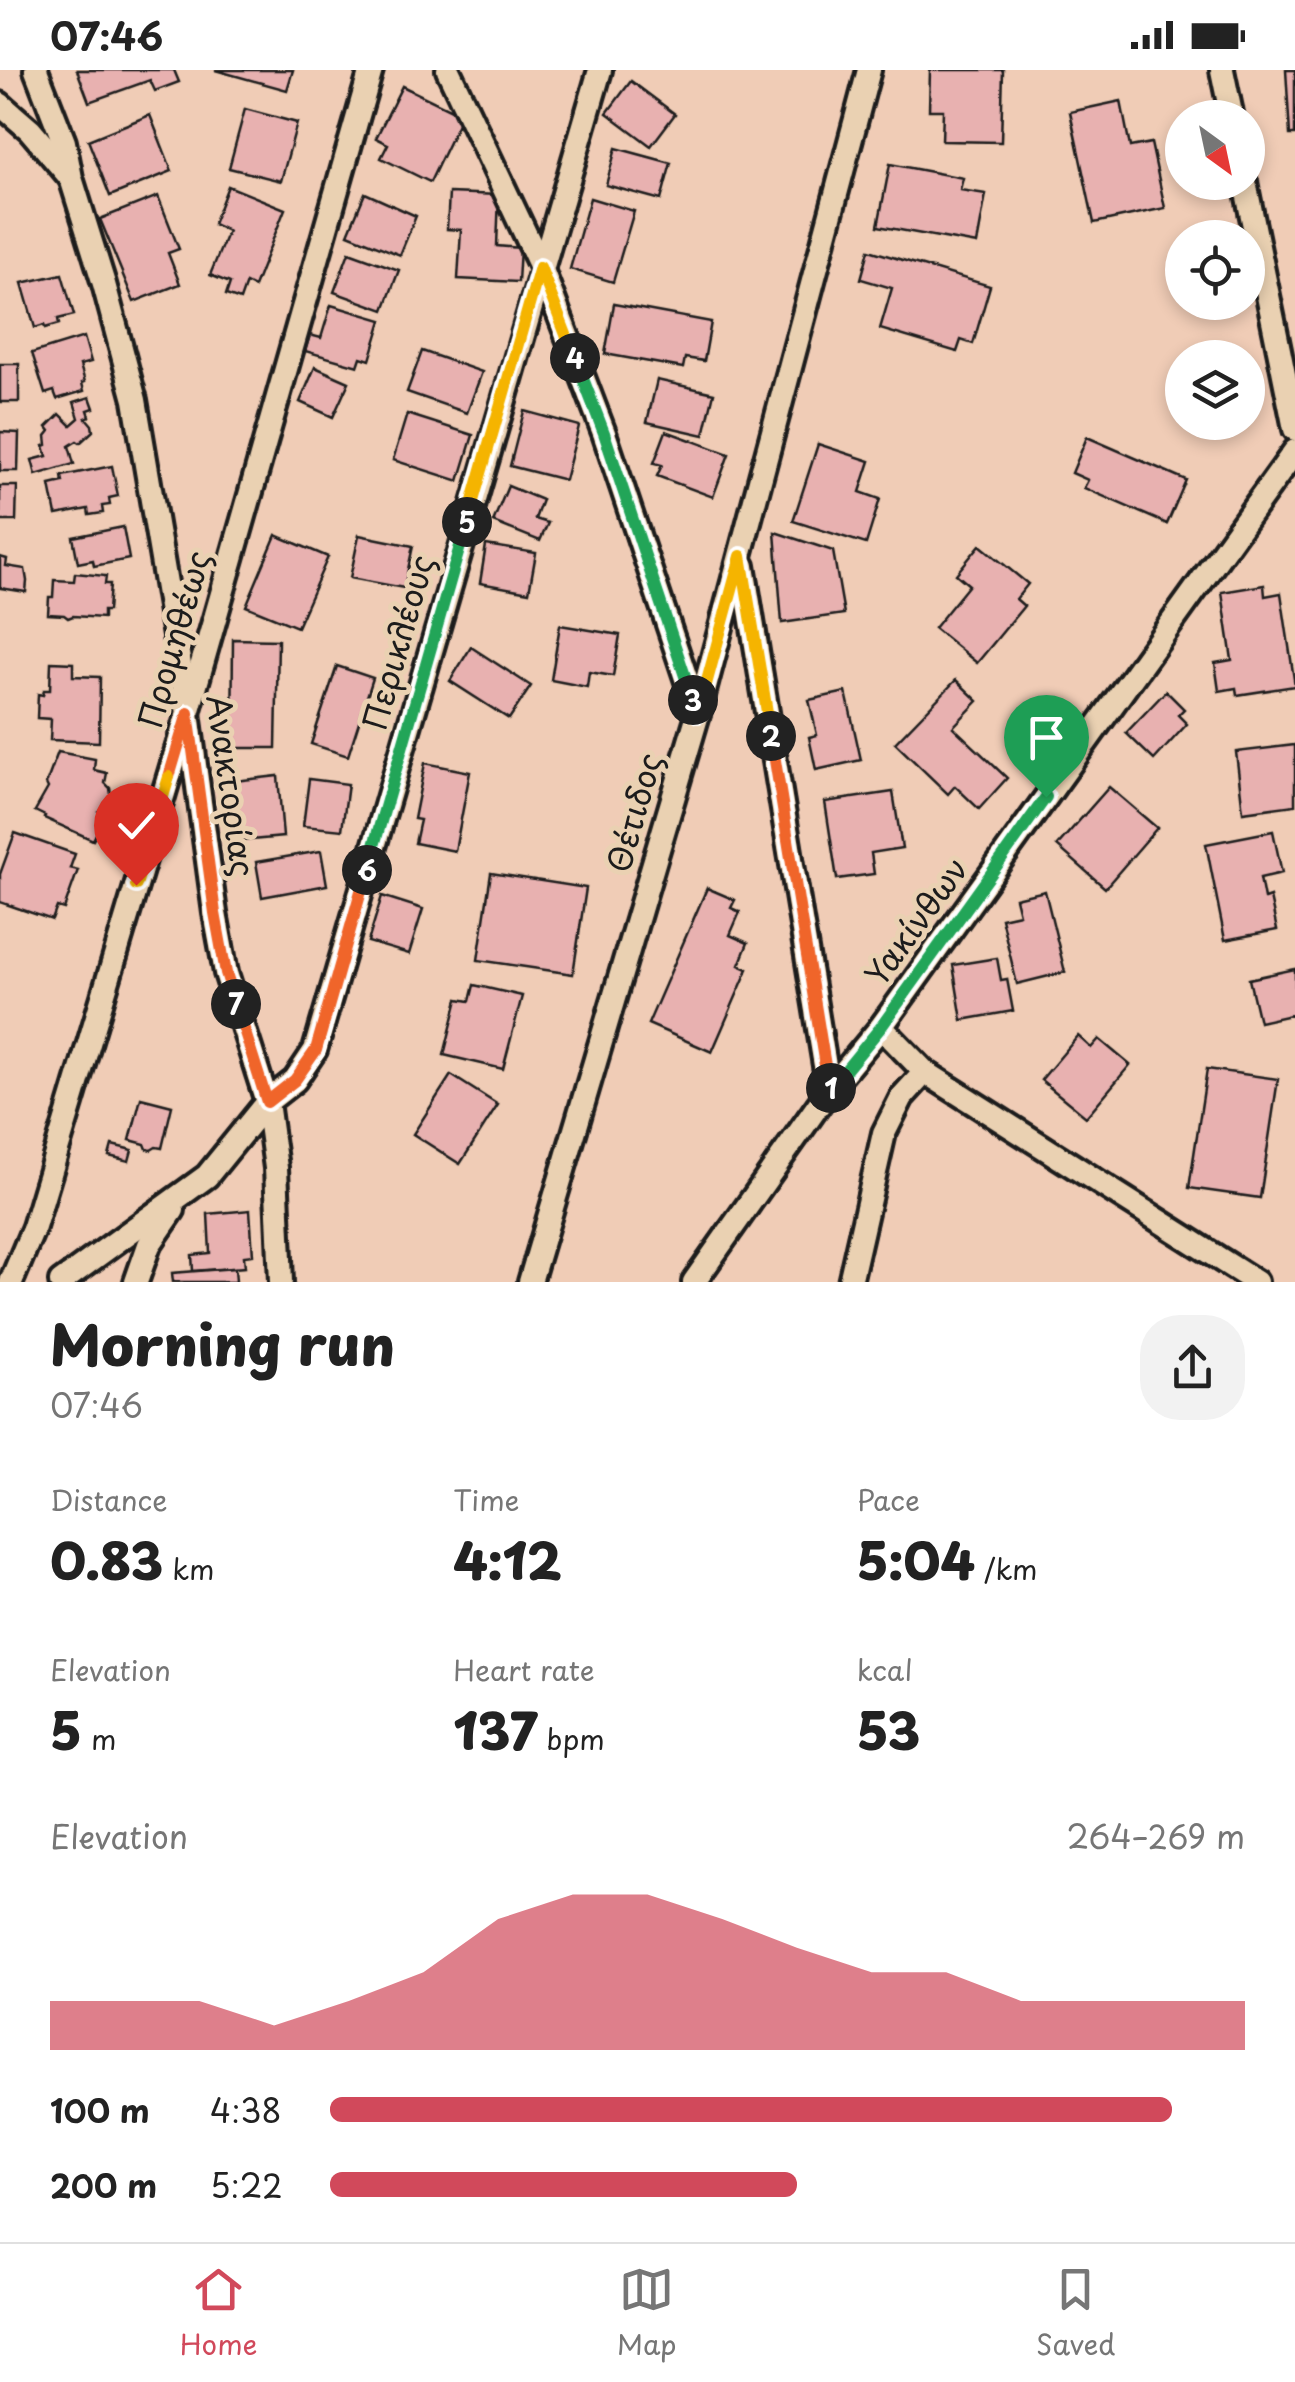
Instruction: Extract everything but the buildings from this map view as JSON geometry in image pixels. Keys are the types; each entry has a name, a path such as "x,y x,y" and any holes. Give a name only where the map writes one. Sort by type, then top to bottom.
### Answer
{"street":[{"name":"Ανακτορίας","path":"36,70 64,142 135,400 188,713 226,973 267,1102 276,1168 281,1282"},
{"name":"Προμηθέως","path":"11,1282 34,1227 188,713 371,70"},
{"path":"448,70 540,267 604,433 698,714"},
{"name":"Περικλέους","path":"189,1190 207,1176 267,1102 295,1080 316,1050 600,70"},
{"name":"Θέτιδος","path":"530,1282 698,714 869,70"},
{"path":"1222,70 1228,100"},
{"path":"0,104 30,130 71,178"},
{"path":"1250,200 1295,429"},
{"path":"1270,302 1295,312"},
{"name":"Υακίνθων","path":"694,1282 829,1090 881,1027 1295,452"},
{"path":"741,556 829,1090"},
{"path":"881,1027 925,1072 1256,1282"},
{"path":"850,1282 884,1134 902,1098 925,1072"},
{"path":"61,1282 189,1190"},
{"path":"136,1282 149,1245 189,1190"}],"route":[{"path":"136,885 188,713 226,973 267,1102 295,1080 316,1050 540,267 604,433 698,714 741,556 829,1090 881,1027 1046,797"}]}
